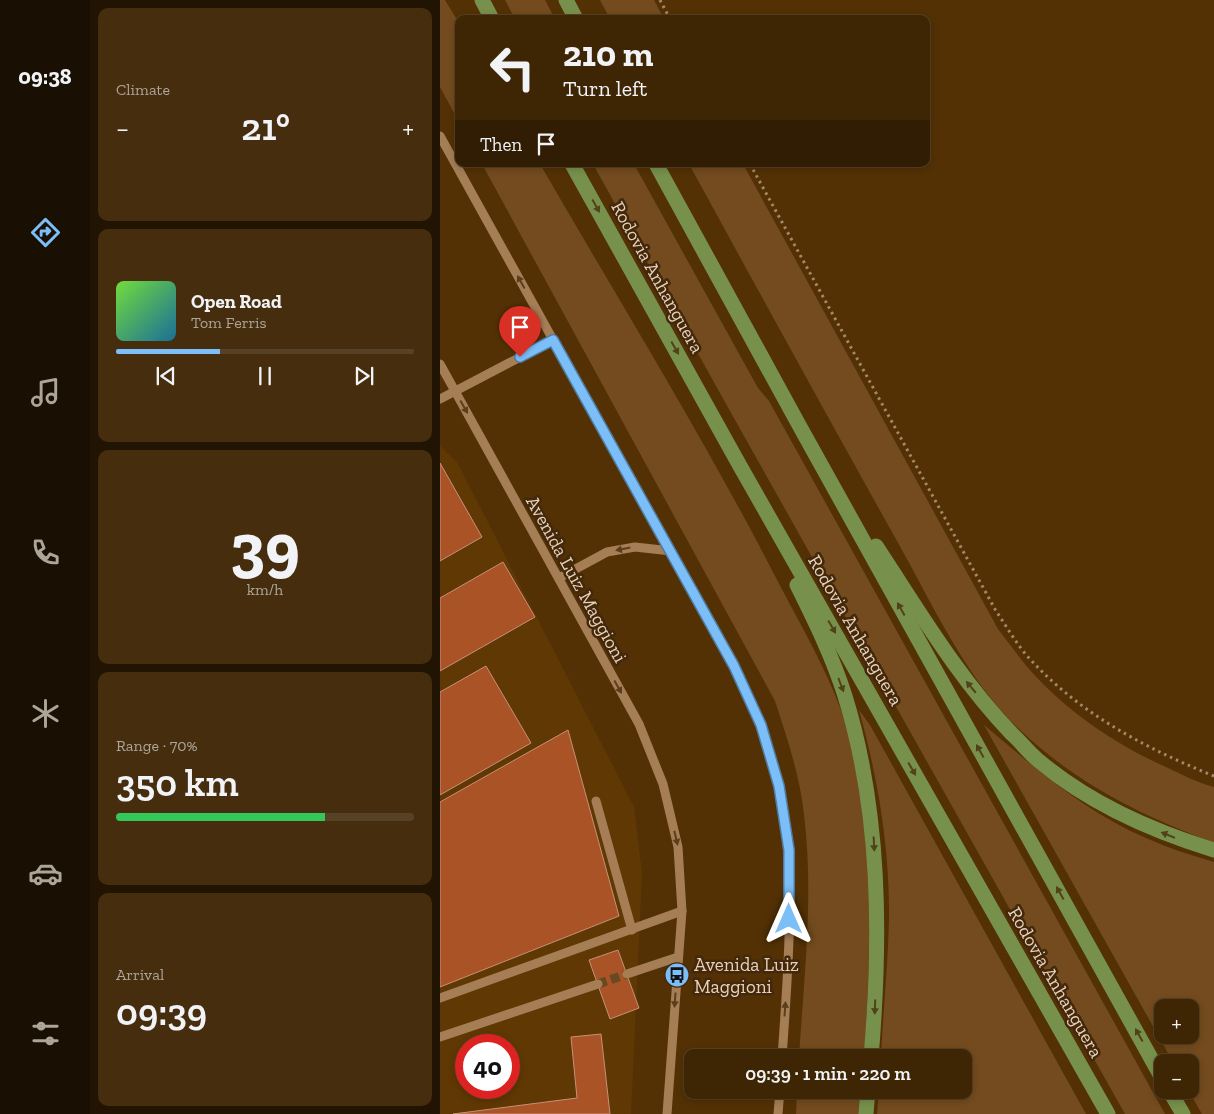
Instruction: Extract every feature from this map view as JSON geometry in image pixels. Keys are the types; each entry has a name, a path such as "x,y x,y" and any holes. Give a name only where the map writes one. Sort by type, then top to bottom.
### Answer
{"highway":[{"path":"482,0 490,15"},
{"path":"566,0 574,15"},
{"name":"Rodovia Anhanguera","path":"574,167 740,466 1108,1114"},
{"path":"658,167 798,425 1154,1064"},
{"path":"798,425 964,678 996,717 1032,754 1089,796 1141,824 1181,840 1214,850"},
{"path":"740,466 823,639 845,696 859,753 873,835 876,887 875,1010 872,1049"},
{"path":"866,1114 867,1099"},
{"path":"1174,1099 1183,1114"}],"street":[{"path":"440,136 455,163"},
{"path":"457,167 734,666 761,725 779,786 789,850 790,936 783,1049"},
{"path":"440,399 553,340"},
{"name":"Avenida Luiz Maggioni","path":"440,364 639,724 663,784 678,847 682,911 667,1114"},
{"path":"559,578 607,552 636,547 671,551"},
{"path":"596,801 632,930"},
{"path":"440,998 682,911"},
{"path":"627,974 678,957"},
{"path":"440,1037 598,984"},
{"path":"778,1114 779,1099"}],"path":[{"path":"660,0 668,15"},
{"path":"752,167 996,611 1028,658 1069,697 1112,727 1168,757 1214,776"}],"shaded area":[{"path":"440,0 445,0 455,16 455,115 440,87"},
{"path":"505,0 545,0 553,15 513,15"},
{"path":"600,0 654,0 662,15 608,15"},
{"path":"484,167 542,167 719,472 807,636 837,698 851,741 865,819 869,898 865,1049 800,1049 807,936 808,875 804,815 792,757 775,701"},
{"path":"595,167 636,167 758,388 769,401 1154,1094 1154,1099 1157,1099 1165,1114 1125,1114"},
{"path":"691,167 745,167 998,629 1043,684 1093,726 1149,759 1191,779 1214,787 1214,843 1160,821 1111,797 1088,783 1042,750 1001,710 983,689 937,615"},
{"path":"440,446 457,462 634,807 642,873 631,1114 440,1114"},
{"path":"859,710 870,725 1086,1114 877,1114 878,1099 972,1099 972,1049 881,1049 889,893 885,840 866,736"},
{"path":"984,725 1061,788 1102,815 1154,842 1214,862 1214,1114 1202,1114 1193,1099 1199,1099 1199,1054 1169,1054 1163,1044 1199,1044 1199,999 1154,999 1154,1028"},
{"path":"797,1099 863,1099 862,1114 796,1114"}],"building":[{"path":"440,463 482,537 440,561"},
{"path":"503,562 535,617 440,671 440,598"},
{"path":"486,666 531,743 440,795 440,692"},
{"path":"568,730 619,916 440,987 440,802"},
{"path":"618,950 639,1008 610,1019 589,960"},
{"path":"601,1034 610,1114 453,1114 577,1098 571,1037"}],"tunnel":[{"path":"598,984 627,974"}],"place":[{"name":"Avenida Luiz Maggioni","path":"677,975"}],"route":[{"path":"520,357 553,340 734,666 761,725 779,786 789,850 789,919"}]}
